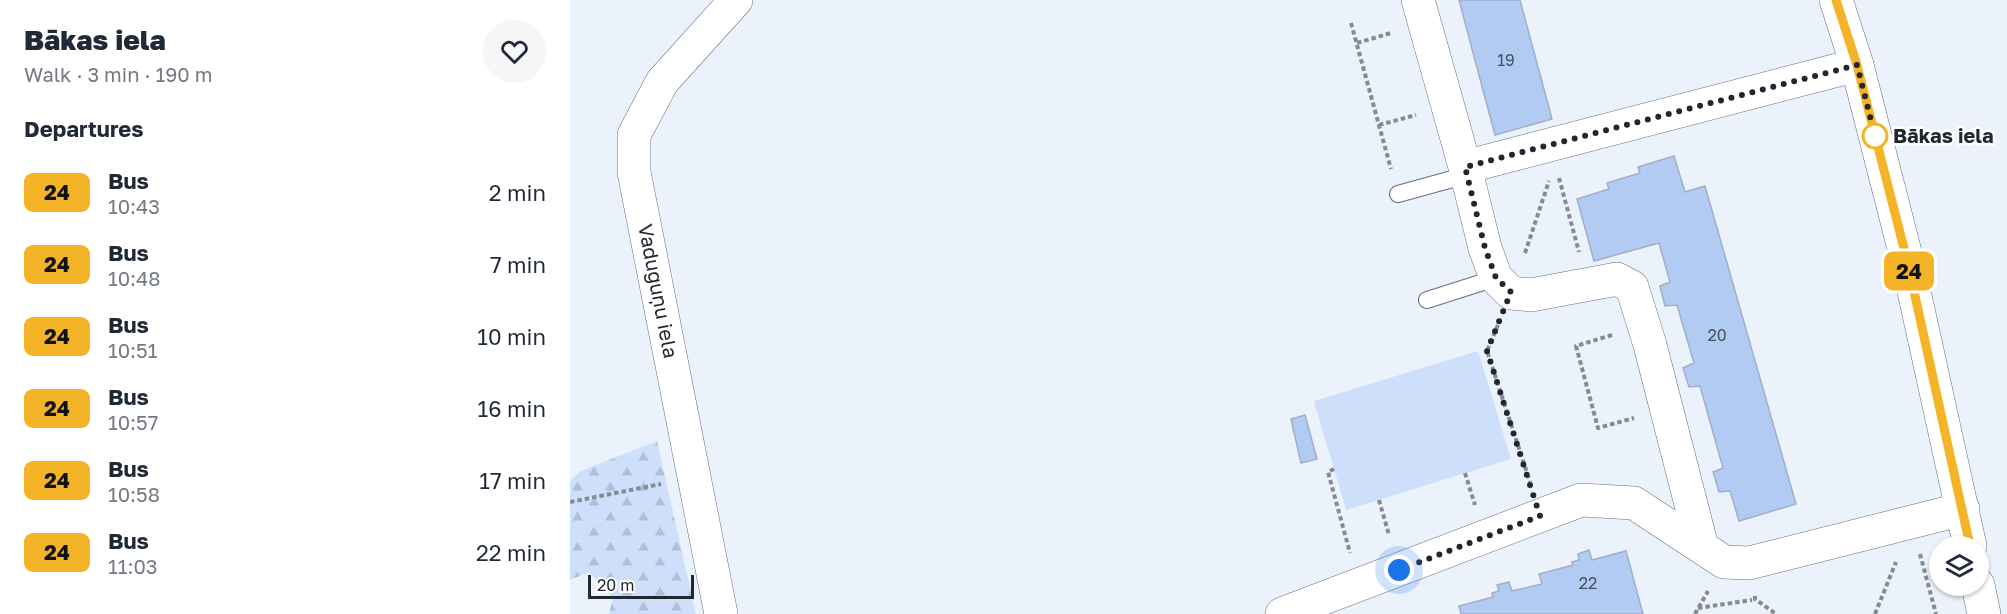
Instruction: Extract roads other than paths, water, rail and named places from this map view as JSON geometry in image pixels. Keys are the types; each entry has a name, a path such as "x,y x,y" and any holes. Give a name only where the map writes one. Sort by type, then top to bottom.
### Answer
{"street":[{"name":"Vaduguņu iela","path":"721,614 634,171 634,135 662,82 736,0"},
{"path":"1418,0 1485,248 1503,285 1531,295 1617,279 1632,287 1667,409 1702,547"},
{"path":"1836,0 1857,65 1908,264 1968,536"},
{"path":"1466,171 1857,65"},
{"path":"1282,614 1581,500 1634,503 1724,562 1749,563 1963,509"},
{"path":"1980,596 1984,614"}],"lane":[{"path":"1398,194 1466,171"},
{"path":"1427,300 1503,285"}],"place":[{"name":"Bākas iela","path":"1875,136"}]}
